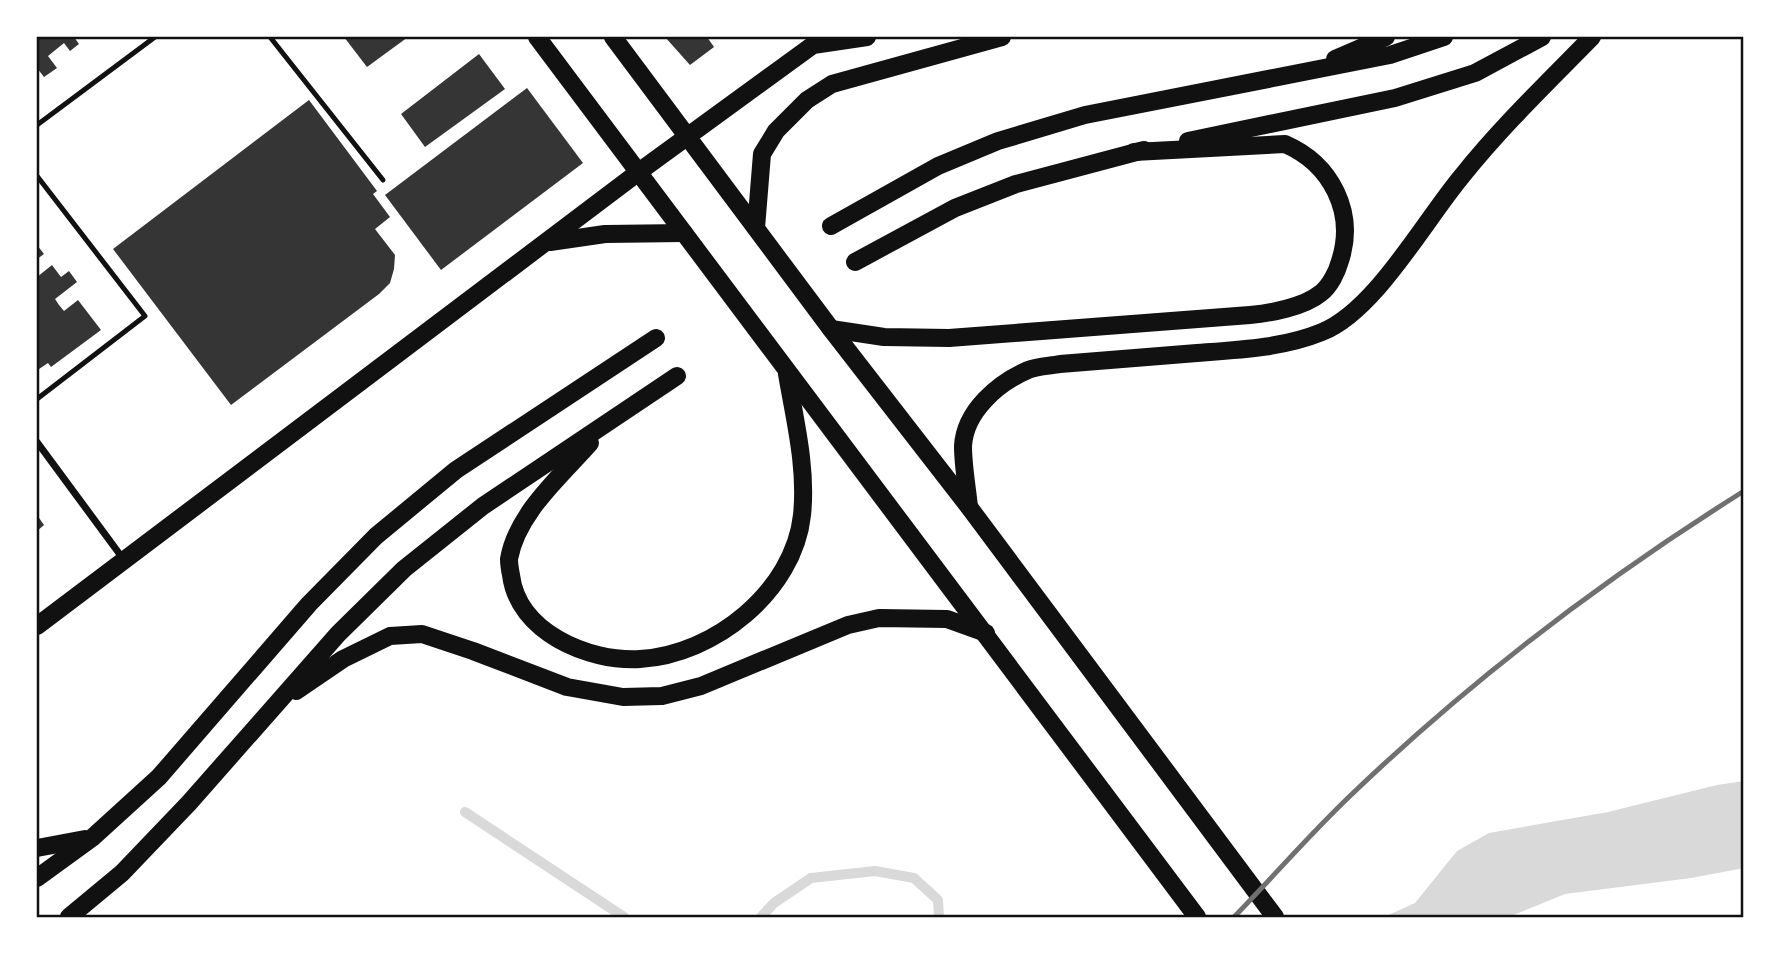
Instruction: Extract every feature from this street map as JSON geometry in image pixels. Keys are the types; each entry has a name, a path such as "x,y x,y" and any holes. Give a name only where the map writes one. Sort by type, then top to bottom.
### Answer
{"main road":[{"path":"537,37 1197,917"},
{"path":"613,37 1275,917"},
{"path":"37,626 639,171 819,41 867,37"},
{"path":"756,228 762,154 776,131 807,100 832,84 1002,37"},
{"path":"1302,74 1386,37"},
{"path":"831,226 938,166 998,141 1086,115 1390,55 1444,37"},
{"path":"855,262 955,208 1004,188 1134,152 1395,98 1475,73 1542,37"},
{"path":"969,507 963,444 981,403 1004,383 1030,369 1060,364 1246,349 1289,342 1324,331 1354,313 1379,285 1462,175 1522,108 1592,37"},
{"path":"831,329 884,337 949,338 1280,312 1321,293 1337,272 1345,241 1345,211 1326,174 1303,152 1285,144 1134,152"},
{"path":"546,242 606,234 684,233"},
{"path":"37,878 92,838 159,776 309,604 376,536 456,470 656,338"},
{"path":"604,426 533,508 517,536 509,561 512,586 522,609 541,629 569,644 604,656 639,659 671,654 710,638 740,620 772,587 791,555 802,517 804,474 786,370"},
{"path":"69,917 122,873 189,803 338,634 404,569 483,506 677,376"},
{"path":"276,705 343,659 390,636 422,634 567,687 623,697 662,696 701,686 848,625 879,618 947,618 986,633"},
{"path":"37,848 92,838"}],"street":[{"path":"37,442 125,561"}],"lane":[{"path":"37,125 155,37"},
{"path":"270,37 383,180"},
{"path":"37,176 145,316 37,399"}],"shaded area":[{"path":"1744,781 1744,868 1691,878 1565,894 1509,917 1384,917 1415,903 1457,851 1489,833 1608,812 1717,785"}],"building":[{"path":"37,37 74,37 79,44 70,51 64,43 48,56 57,68 44,77 37,68"},
{"path":"344,37 408,37 367,67"},
{"path":"665,37 707,37 714,47 690,65"},
{"path":"479,54 505,89 425,147 401,114"},
{"path":"527,88 583,163 441,270 385,195"},
{"path":"309,100 377,191 373,194 390,217 375,229 395,255 394,269 390,283 379,294 231,405 113,249"},
{"path":"37,245 44,254 37,259"},
{"path":"52,265 61,277 69,271 77,282 55,299 59,305 64,311 78,300 101,330 51,367 48,363 39,369 37,277"},
{"path":"37,515 44,525 37,531"}],"waterway":[{"path":"465,812 624,917"},
{"path":"761,917 774,903 811,878 875,871 914,878 938,900 939,917"}],"railway":[{"path":"1234,917 1351,795 1443,711 1589,596 1744,491"}]}
